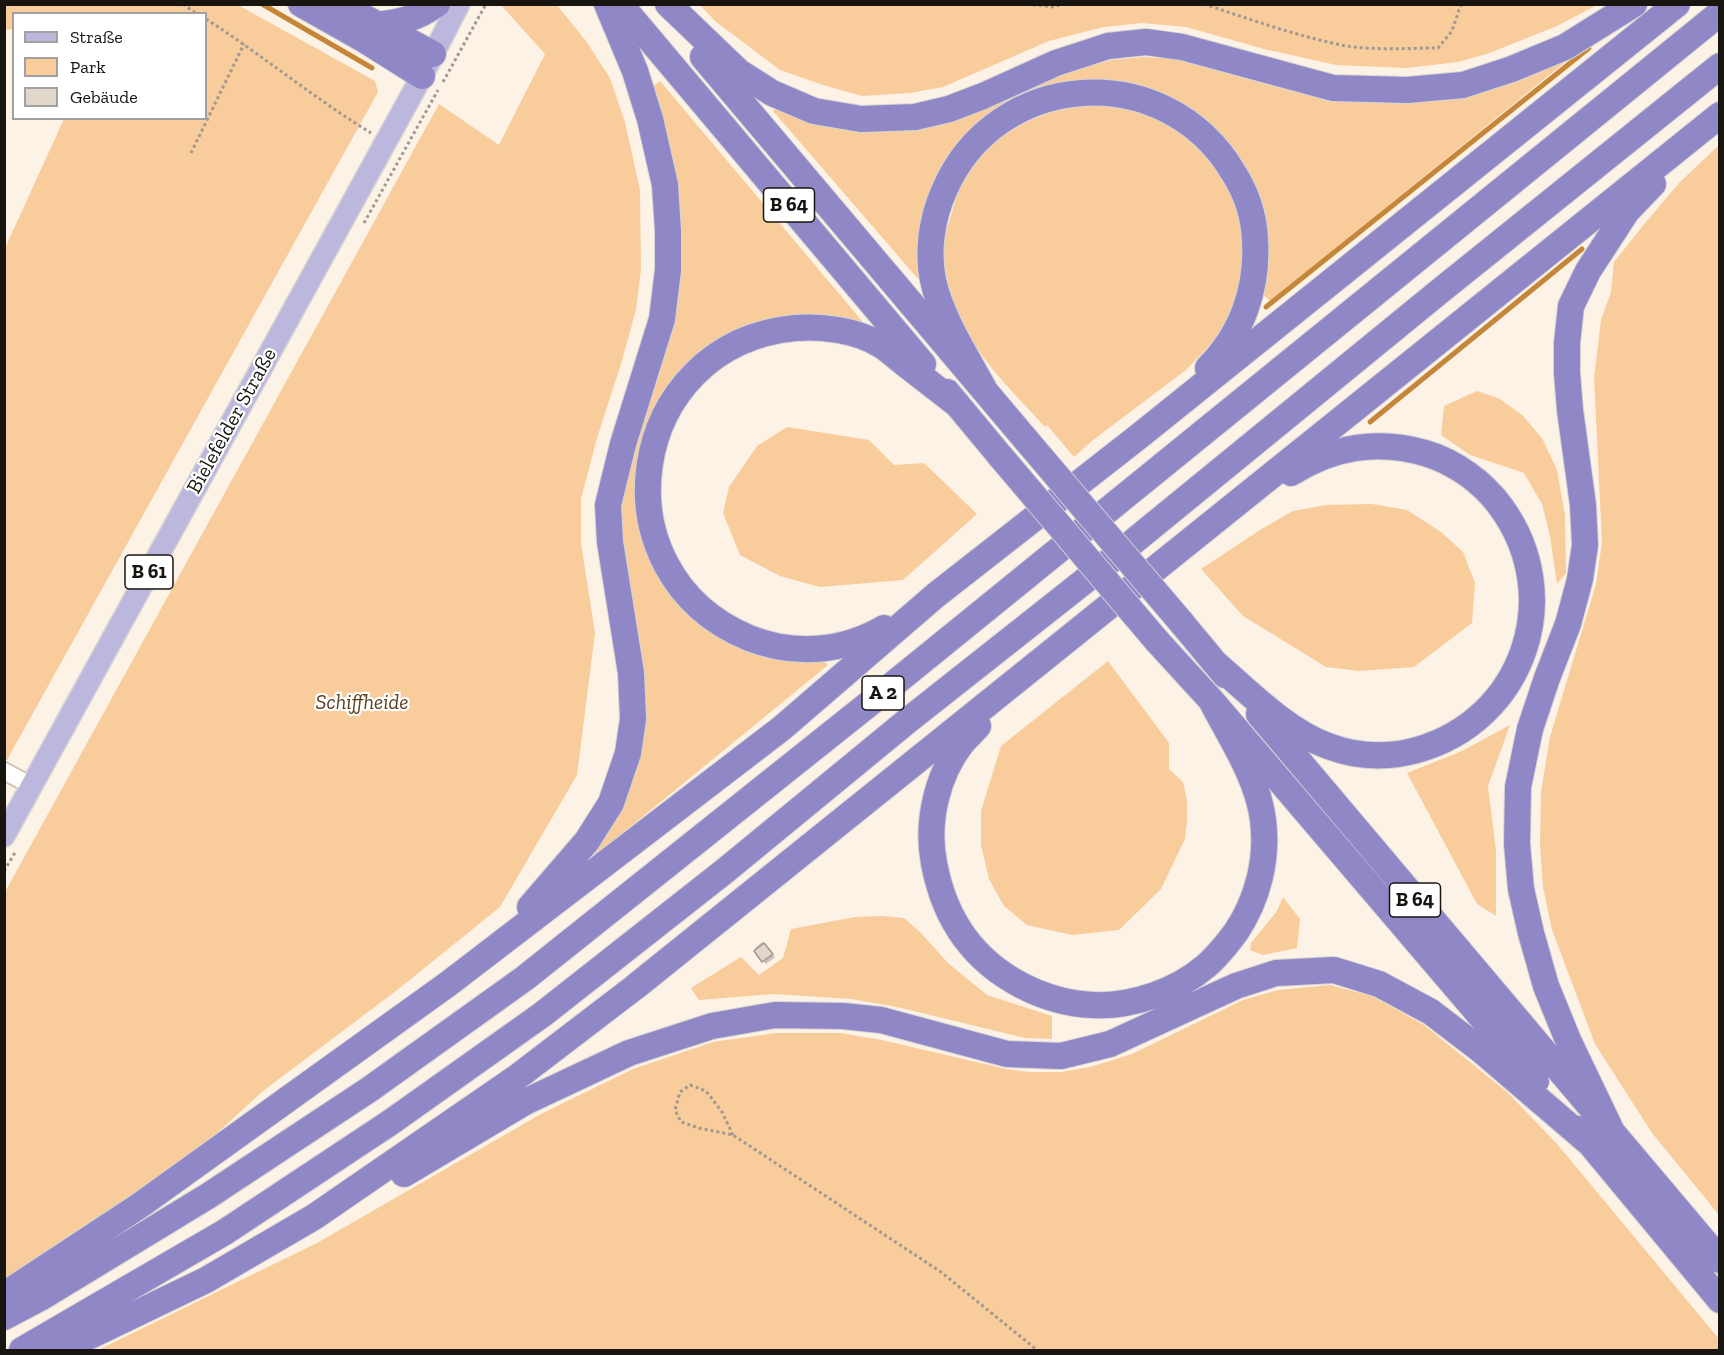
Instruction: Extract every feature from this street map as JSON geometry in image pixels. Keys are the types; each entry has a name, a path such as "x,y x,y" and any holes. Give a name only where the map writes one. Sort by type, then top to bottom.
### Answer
{"highway":[{"path":"301,4 363,39 427,65"},
{"path":"339,4 376,25 427,65"},
{"path":"376,25 401,22 418,16 438,4"},
{"path":"448,984 525,913 587,841 611,803 628,753 633,719 631,673 610,542 608,505 623,444 662,319 668,270 668,231 665,185 650,119 635,70 607,4"},
{"name":"B 64","path":"620,4 1157,641 1211,700 1587,1141 1719,1300"},
{"name":"B 64","path":"658,4 1719,1260"},
{"path":"668,4 739,72 772,93 814,111 861,119 915,117 949,108 1056,63 1108,46 1146,42 1182,47 1333,88 1407,90 1463,85 1512,69 1565,47 1634,4"},
{"path":"4,1295 139,1206 448,984 782,728 936,595 1138,437 1677,4"},
{"name":"A 2","path":"4,1317 42,1297 208,1196 370,1089 525,978 880,695 1719,13"},
{"name":"A 2","path":"22,1350 225,1232 390,1122 543,1014 1106,564 1719,66"},
{"path":"985,391 938,299 933,278 931,258 933,228 940,199 948,181 971,147 993,127 1018,110 1046,99 1076,93 1095,92 1135,97 1179,116 1216,147 1238,179 1246,197 1251,215 1256,254 1251,292 1238,328 1214,362 1138,437"},
{"path":"55,1350 92,1335 206,1280 314,1217 516,1078 635,987 1034,668 1719,116"},
{"path":"1614,1136 1546,986 1531,933 1521,889 1517,844 1518,788 1530,729 1568,624 1580,579 1585,545 1583,505 1567,373 1571,306 1587,271 1627,211 1719,116"},
{"path":"936,595 882,630 854,643 835,647 815,650 795,649 766,644 738,633 721,624 698,605 678,583 668,567 659,549 649,511 648,471 654,443 664,416 686,384 714,358 748,339 766,333 804,328 843,331 861,336 879,344 958,405"},
{"path":"1216,663 1286,723 1326,746 1349,753 1369,755 1409,752 1447,739 1472,723 1494,702 1507,687 1524,651 1530,631 1533,592 1530,572 1518,534 1509,517 1497,501 1475,480 1433,455 1394,446 1354,447 1311,461 1233,506"},
{"path":"1034,668 962,743 952,759 941,784 933,812 932,854 943,898 965,938 978,953 992,966 1027,989 1067,1001 1093,1005 1113,1004 1133,1001 1173,988 1206,966 1221,951 1245,917 1256,890 1263,859 1265,839 1263,818 1250,776 1211,700"},
{"path":"314,1217 377,1190 525,1102 629,1053 712,1026 775,1015 843,1016 880,1020 1007,1054 1061,1056 1110,1044 1236,986 1276,973 1334,970 1379,984 1431,1012 1482,1051 1587,1141"}],"main road":[{"name":"Bielefelder Straße","path":"4,836 459,4"}],"street":[{"path":"4,771 32,786"}],"path":[{"path":"1027,4 1054,7 1062,4"},
{"path":"1204,4 1283,30 1343,45 1386,48 1438,48 1452,31 1462,4"},
{"path":"207,20 342,115 385,142"},
{"path":"191,153 244,44"},
{"path":"733,1135 722,1112 706,1091 690,1085 680,1092 675,1110 681,1122 733,1135 941,1272 1037,1350"}],"green space":[{"path":"5,4 238,5 375,81 378,92 7,760 4,759 5,248 64,120 207,120 207,12 12,12 12,29 5,30"},
{"name":"Schiffheide","path":"501,5 557,5 586,41 610,78 625,122 640,190 641,269 636,310 581,499 581,543 595,633 577,775 500,907 396,991 263,1091 215,1135 133,1194 5,1280 5,892 439,104 499,145 545,54"},
{"path":"700,5 1597,5 1557,26 1487,54 1458,62 1406,68 1336,65 1264,49 1186,27 1142,23 1104,27 1049,41 943,87 910,93 862,96 780,70 715,21"},
{"path":"1584,47 1270,301 1264,296 1268,251 1266,226 1241,162 1221,136 1194,114 1116,83 973,133 923,279 919,280 773,111 778,107 862,128 1111,60 1144,57 1180,59 1330,99 1406,102"},
{"path":"660,81 862,323 822,316 803,316 783,317 746,327 711,347 684,368 665,390 656,406 643,440 636,494 648,553 657,573 676,601 687,612 724,639 766,657 790,661 824,661 828,665 586,863 584,860 636,759 621,577 619,506 633,448 659,376 673,321 652,87"},
{"path":"1096,104 1151,116 1182,132 1207,155 1227,183 1235,203 1244,252 1241,285 1223,331 1186,370 1074,457 1047,425 1045,427 1003,382 978,350 958,314 951,295 943,249 959,189 973,166 986,151 1001,138 1036,118 1055,111"},
{"path":"1719,145 1719,1215 1652,1133 1595,1044 1552,930 1543,887 1540,844 1541,792 1550,737 1596,584 1602,542 1594,378 1601,320 1611,292 1614,262 1680,182"},
{"path":"1477,391 1500,399 1522,415 1542,438 1557,470 1565,515 1566,573 1557,584 1550,536 1542,504 1524,473 1470,455 1441,435 1444,406"},
{"path":"787,427 869,440 894,465 924,463 977,514 903,580 820,587 780,576 740,555 723,513 729,487 757,446"},
{"path":"1372,504 1407,510 1441,532 1463,552 1475,583 1472,623 1414,667 1359,671 1326,667 1243,616 1201,569 1293,511 1326,505"},
{"path":"1108,661 1169,743 1169,769 1183,782 1187,800 1185,839 1161,889 1119,930 1072,935 1027,925 1004,906 989,879 981,845 981,811 1001,746"},
{"path":"1510,725 1488,786 1496,850 1496,916 1477,904 1407,773 1462,751"},
{"path":"1283,897 1300,919 1297,948 1263,955 1250,950 1251,943 1277,911"},
{"path":"855,917 904,918 948,963 987,995 1052,1016 1052,1039 1025,1038 897,1007 851,999 774,994 699,1000 691,988 741,957 759,975 783,958 791,929"},
{"path":"1330,985 1372,996 1424,1025 1507,1092 1558,1145 1719,1339 1719,1350 98,1350 317,1243 541,1114 633,1069 713,1042 776,1033 840,1033 882,1040 1006,1069 1061,1072 1090,1067 1132,1054 1243,1000 1278,990"}],"building":[{"path":"764,943 773,954 762,962 754,951"}],"waterway":[{"path":"262,4 372,68"},
{"path":"1266,307 1589,48"},
{"path":"1370,422 1582,249"}]}
